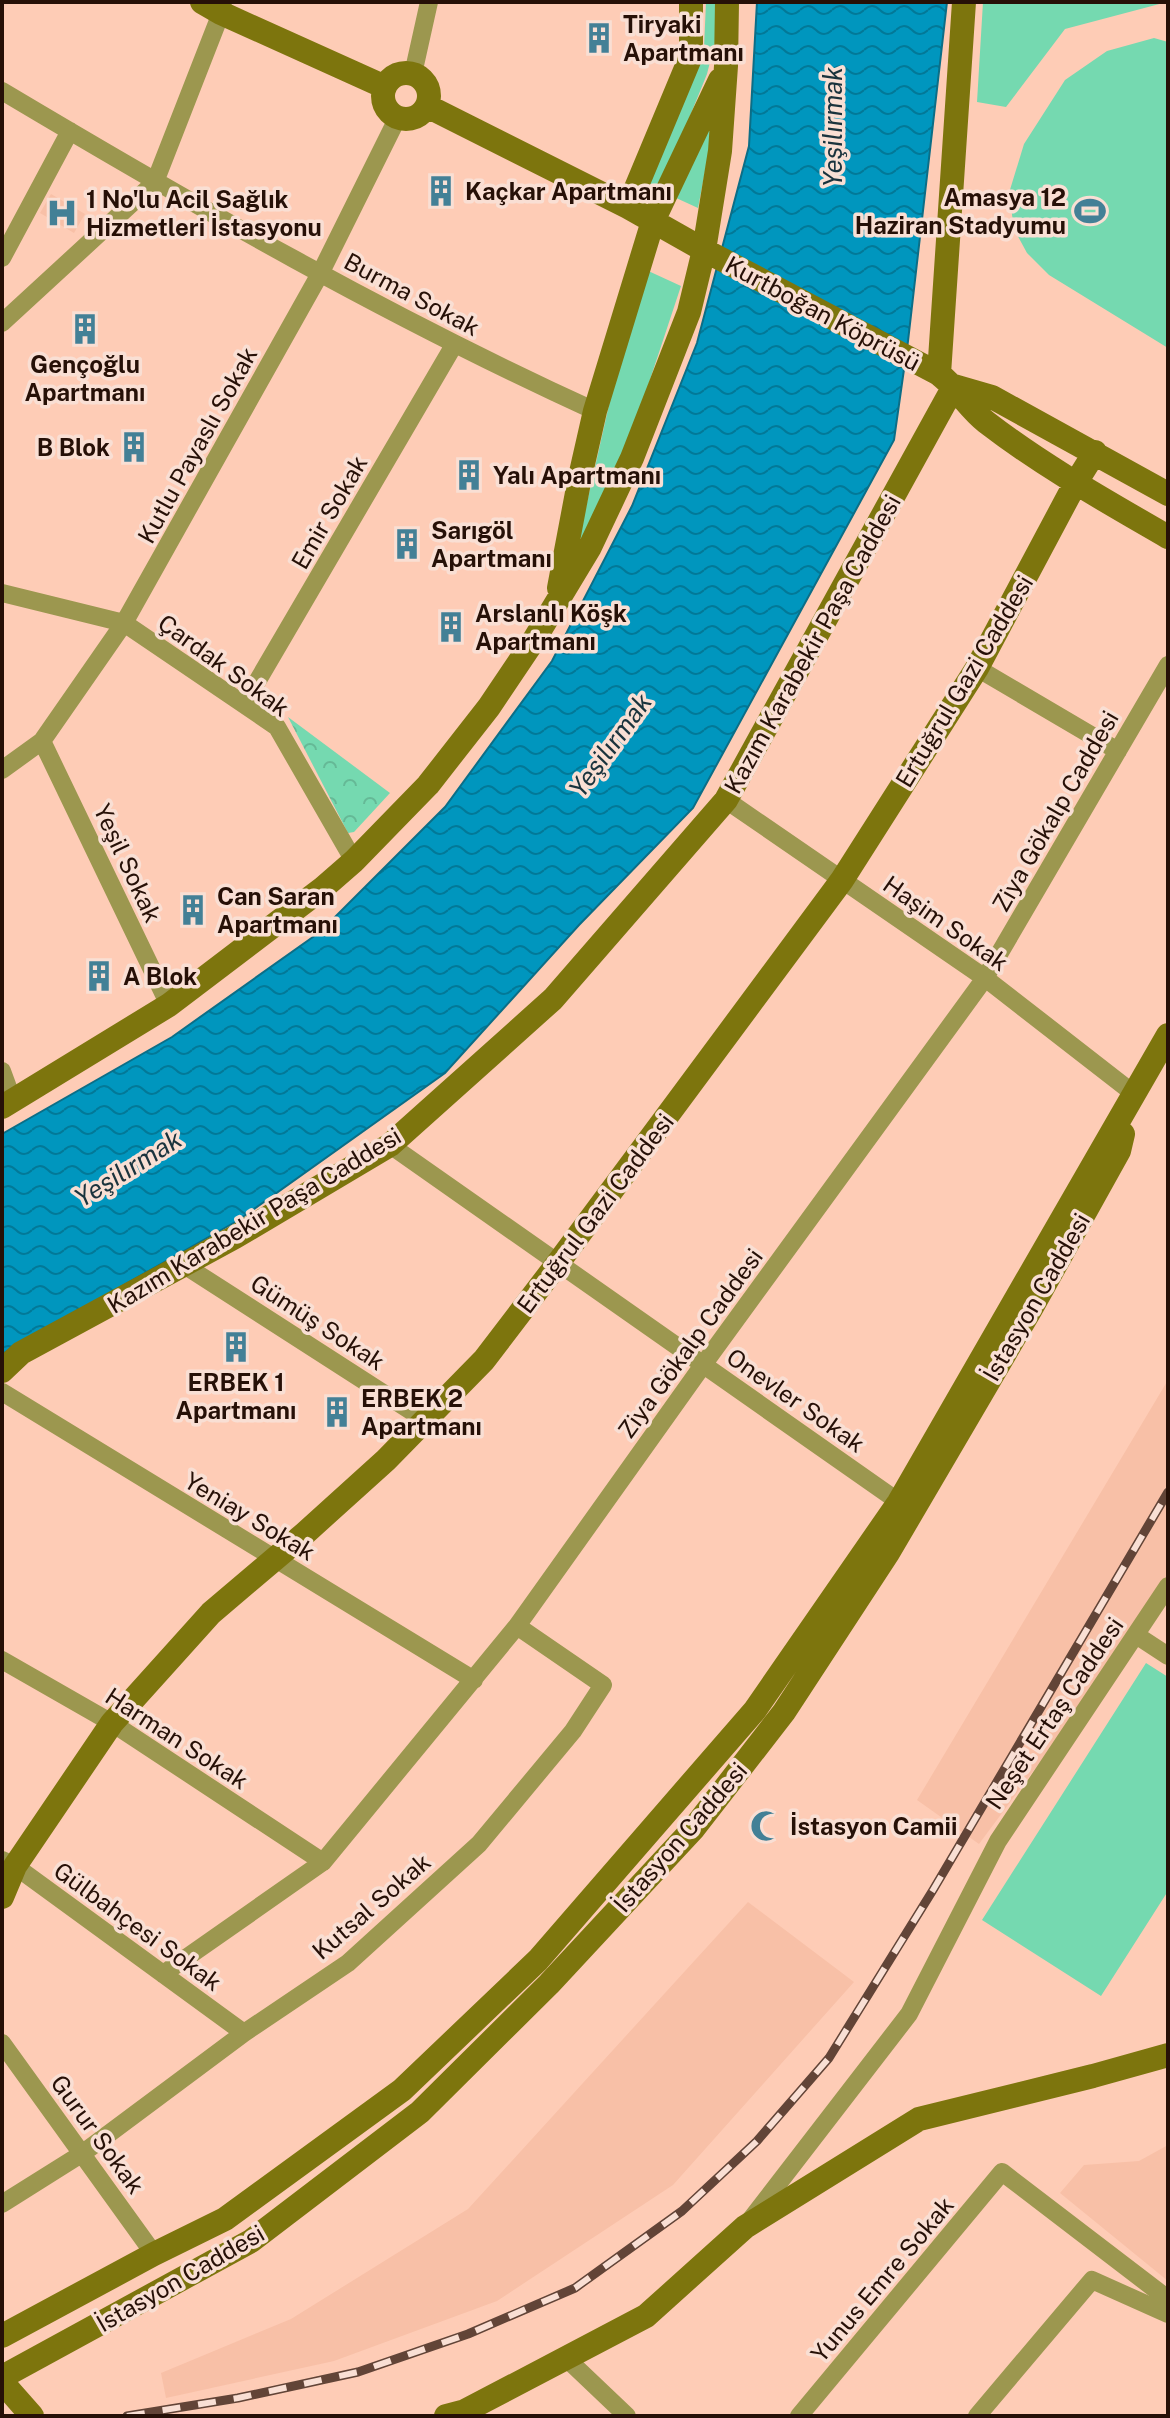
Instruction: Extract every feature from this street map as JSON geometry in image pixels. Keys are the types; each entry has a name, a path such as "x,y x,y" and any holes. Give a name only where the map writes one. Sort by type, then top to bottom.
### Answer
{"street":[{"path":"413,74 429,2"},
{"path":"628,207 691,56 691,2"},
{"path":"2,1071 8,1104 169,1005 354,861 428,785 489,707 590,547 632,458 710,253 726,66 727,2"},
{"path":"964,2 941,376 983,420 1075,484 1168,537"},
{"path":"2,323 155,182 215,6 385,87"},
{"path":"556,602 595,411 653,221 726,66"},
{"path":"406,72 413,74 426,83 429,99 427,106 417,116 404,119 386,108 383,94 393,76 406,72"},
{"name":"Burma Sokak","path":"2,91 155,182 454,345 595,411"},
{"name":"Kurtboğan Köprüsü","path":"427,106 628,207 941,376"},
{"name":"Kutlu Payaslı Sokak","path":"2,770 42,741 124,623 321,272 398,117"},
{"path":"2,258 70,131"},
{"name":"Emir Sokak","path":"244,704 454,345"},
{"path":"941,376 992,397 1168,494"},
{"name":"Kazım Karabekir Paşa Caddesi","path":"2,1376 21,1353 184,1265 390,1145 553,999 726,800 941,376"},
{"name":"Ertuğrul Gazi Caddesi","path":"2,1897 8,1863 112,1723 211,1613 365,1479 484,1360 558,1263 842,880 977,668 1095,452"},
{"name":"Çardak Sokak","path":"2,593 124,623 277,727 354,861"},
{"name":"Ziya Gökalp Caddesi","path":"163,1974 323,1862 517,1626 985,978 1168,665"},
{"path":"977,668 1118,751"},
{"name":"Yeşil Sokak","path":"42,741 169,1005"},
{"name":"Haşim Sokak","path":"726,800 985,978 1133,1093"},
{"name":"İstasyon Caddesi","path":"2,2336 225,2219 402,2090 538,1960 755,1710 899,1502 1168,1035"},
{"name":"İstasyon Caddesi","path":"2,2379 251,2241 420,2112 549,1984 694,1828 784,1712 888,1553 1031,1309 1119,1151 1133,1093"},
{"name":"Onevler Sokak","path":"390,1145 899,1502"},
{"name":"Gümüş Sokak","path":"184,1265 425,1420"},
{"name":"Yeniay Sokak","path":"2,1376 274,1558 474,1680"},
{"name":"Neşet Ertaş Caddesi","path":"745,2227 909,2014 998,1841 1168,1586"},
{"name":"Kutsal Sokak","path":"2,2204 83,2153 244,2033 348,1963 479,1844 573,1731 603,1685 517,1626"},
{"path":"1136,1635 1168,1656"},
{"name":"Harman Sokak","path":"2,1660 112,1723 323,1862"},
{"name":"Gülbahçesi Sokak","path":"8,1863 244,2033"},
{"name":"Gurur Sokak","path":"2,2043 154,2254"},
{"path":"446,2416 465,2411 646,2316 745,2227 919,2119 1168,2055"},
{"name":"Yunus Emre Sokak","path":"799,2416 1002,2172 1168,2299"},
{"path":"977,2416 1092,2280 1168,2314"},
{"path":"566,2358 627,2416"},
{"path":"2,2379 32,2416"}],"shaded area":[{"name":"1 No'lu Acil Sağlık Hizmetleri İstasyonu","path":"51,194 85,214 74,233 40,213"},
{"path":"1168,1380 1168,1589 979,1844 917,1800"},
{"path":"748,1902 854,1982 673,2185 497,2301 334,2361 166,2398 161,2373 291,2319 468,2209"},
{"path":"1168,2145 1168,2281 1060,2193 1084,2165 1139,2161"}],"green space":[{"path":"706,2 719,2 716,38 707,74 660,190 647,183 704,48"},
{"path":"983,2 1167,2 1065,29 1006,107 977,102"},
{"name":"Amasya 12 Haziran Stadyumu","path":"1154,38 1168,42 1168,348 1049,275 1027,253 1014,229 1009,193 1024,144 1065,80 1107,51"},
{"path":"704,127 713,130 698,208 674,197"},
{"path":"644,269 681,286 630,440 583,539 579,538 611,396"},
{"path":"288,717 390,793 354,832 348,833"},
{"path":"1146,1663 1168,1677 1168,1891 1101,1996 982,1920"}],"water":[{"name":"Yeşilırmak","path":"757,2 947,2 894,440 693,808 579,925 445,1073 237,1221 2,1354 2,1134 172,1037 320,932 445,807 552,661 632,506 697,343 749,146"}],"railway":[{"path":"127,2416 238,2398 358,2372 468,2334 575,2288 682,2211 757,2141 829,2058 933,1890 1168,1492"}],"place":[{"name":"Tiryaki Apartmanı","path":"599,38"},
{"name":"Kaçkar Apartmanı","path":"441,191"},
{"name":"Amasya 12 Haziran Stadyumu","path":"1090,211"},
{"name":"1 No'lu Acil Sağlık Hizmetleri İstasyonu","path":"62,213"},
{"name":"Gençoğlu Apartmanı","path":"85,329"},
{"name":"B Blok","path":"134,447"},
{"name":"Yalı Apartmanı","path":"469,475"},
{"name":"Sarıgöl Apartmanı","path":"407,544"},
{"name":"Arslanlı Köşk Apartmanı","path":"451,627"},
{"name":"Can Saran Apartmanı","path":"193,910"},
{"name":"A Blok","path":"99,976"},
{"name":"ERBEK 1 Apartmanı","path":"236,1347"},
{"name":"ERBEK 2 Apartmanı","path":"337,1412"},
{"name":"İstasyon Camii","path":"766,1826"}]}
